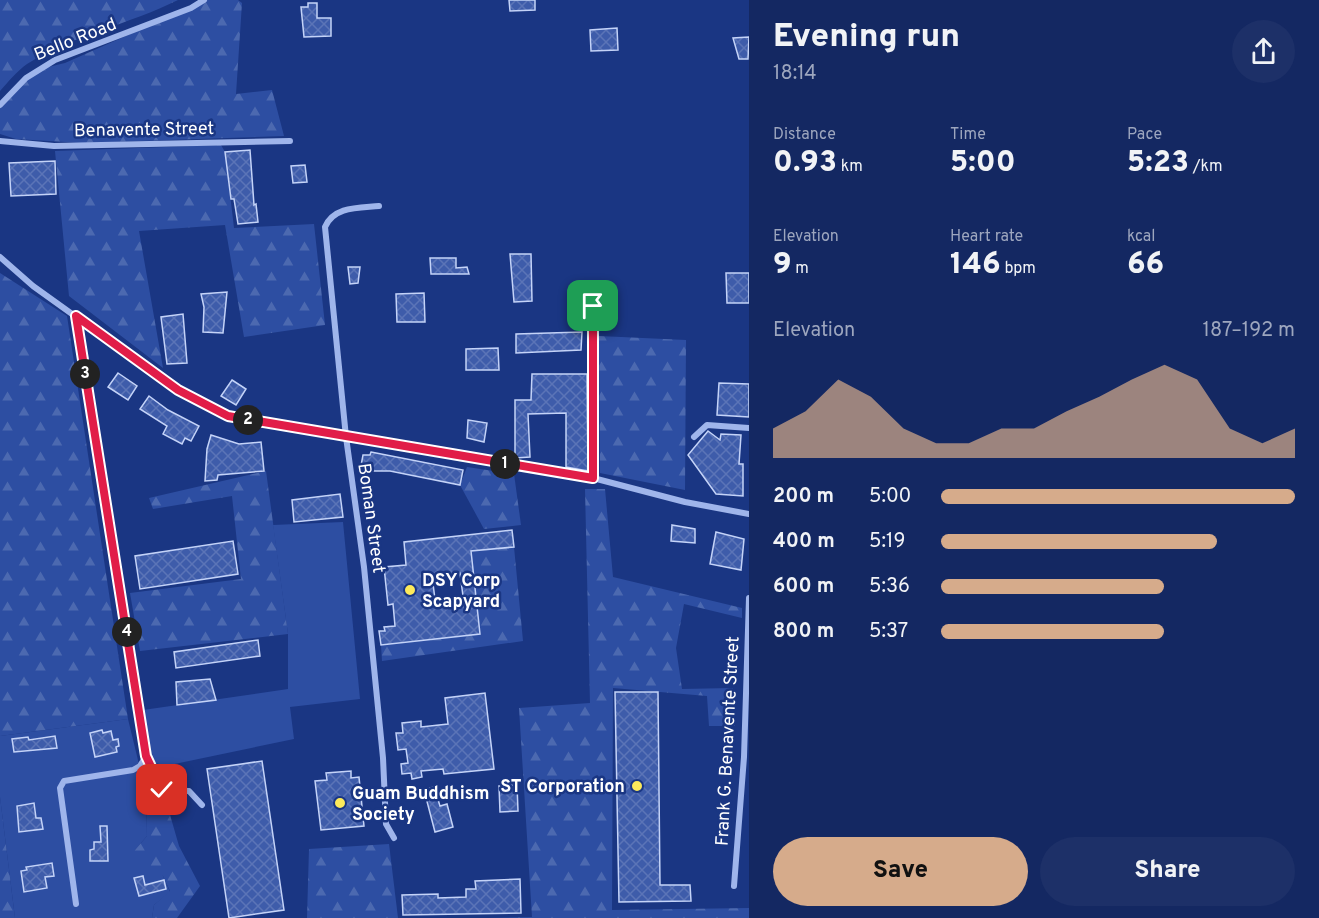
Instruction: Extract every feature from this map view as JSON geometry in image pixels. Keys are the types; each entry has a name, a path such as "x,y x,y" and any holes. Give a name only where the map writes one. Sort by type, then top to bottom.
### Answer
{"street":[{"name":"Bello Road","path":"0,105 26,78 55,60 191,8 204,0"},
{"name":"Benavente Street","path":"0,141 54,146 290,141"},
{"name":"Boman Street","path":"379,206 339,211 329,217 325,227 346,437 364,567 384,768 386,824 394,838"},
{"path":"0,257 11,269 178,390 228,416 593,478 685,502 749,514"},
{"path":"593,298 593,478"},
{"path":"76,316 146,756 162,790 189,791 202,806"},
{"path":"694,437 706,425 749,428"},
{"name":"Frank G. Benavente Street","path":"734,886 744,757 749,598"},
{"path":"76,904 60,788 64,781 133,770 140,766 146,756"}],"green space":[{"path":"0,0 178,0 44,54 23,67 0,91"},
{"path":"207,0 238,0 242,3 236,94 272,90 284,136 82,143 16,139 0,134 0,105 36,70 65,63"},
{"path":"221,145 225,152 234,228 314,224 325,325 244,337 225,225 139,231 163,368 69,296 55,151"},
{"path":"0,273 67,316 128,719 0,736"},
{"path":"599,336 686,340 685,490 600,473"},
{"path":"467,467 514,474 521,525 484,529 460,485"},
{"path":"266,471 288,634 140,651 130,593 241,579 232,496 153,509 149,498"},
{"path":"585,489 605,489 613,577 742,608 742,618 684,604 676,648 682,689 733,688 735,726 709,726 707,696 613,688 612,910 749,908 749,918 488,918 532,917 519,708 590,703"},
{"path":"343,522 360,699 290,707 294,739 165,766 153,762 143,710 288,689 288,634 273,525"},
{"path":"514,547 523,641 382,661 381,645 480,634 471,551"},
{"path":"128,719 146,793 147,836 135,850 163,876 170,892 154,905 152,918 15,918 0,797 0,736"},
{"path":"146,793 164,794 179,846 200,886 177,918 152,918 154,905 170,891 163,876 132,867 135,850 147,836"},
{"path":"0,797 15,918 0,918"},
{"path":"389,844 398,918 307,918 309,849"}],"building":[{"path":"509,0 535,0 535,10 510,11"},
{"path":"308,3 317,3 317,18 331,18 331,36 304,37 301,7 308,7"},
{"path":"617,28 618,50 591,51 590,30"},
{"path":"749,37 748,59 739,59 733,38"},
{"path":"250,150 254,205 256,204 258,222 238,224 234,199 231,199 225,152"},
{"path":"55,161 56,194 11,196 9,163"},
{"path":"305,165 307,182 293,183 291,166"},
{"path":"510,254 531,254 532,301 514,302"},
{"path":"430,258 456,258 456,268 467,267 469,274 431,274"},
{"path":"348,267 360,267 358,283 350,284"},
{"path":"726,273 749,273 749,303 727,303"},
{"path":"227,292 223,333 203,332 204,307 201,294"},
{"path":"424,293 425,322 397,322 396,294"},
{"path":"183,314 187,363 167,364 161,317"},
{"path":"582,332 581,350 516,353 516,334"},
{"path":"498,348 499,370 466,370 466,349"},
{"path":"118,373 137,386 128,400 108,387"},
{"path":"532,374 587,374 588,471 566,467 566,413 528,414 530,457 515,458 515,400 531,400"},
{"path":"232,380 246,389 236,405 221,396"},
{"path":"719,383 749,384 749,417 717,415"},
{"path":"149,396 168,410 199,426 191,441 185,438 182,444 163,434 167,426 140,409"},
{"path":"468,420 487,423 484,442 467,438"},
{"path":"708,431 720,440 721,434 741,435 739,464 743,464 743,496 716,494 688,455"},
{"path":"211,435 239,444 261,442 264,471 218,475 217,480 205,481 207,449"},
{"path":"371,452 463,470 460,485 390,471 360,471 363,455 370,455"},
{"path":"340,494 343,517 294,522 292,500"},
{"path":"672,525 695,529 695,543 671,541"},
{"name":"DSY Corp Scapyard","path":"512,530 514,547 471,551 480,634 381,645 379,631 385,631 384,627 395,626 393,604 388,605 384,567 406,565 404,542","holes":["460,573 464,604 436,607 432,576"]},
{"path":"716,532 744,539 741,570 710,564"},
{"path":"233,541 238,574 140,589 135,556"},
{"path":"258,640 260,656 176,668 174,652"},
{"path":"210,679 216,700 177,705 176,682"},
{"name":"ST Corporation","path":"615,692 658,692 660,885 690,885 691,901 619,902"},
{"path":"485,693 494,769 444,774 443,769 421,771 422,777 412,779 411,773 402,774 401,764 408,763 406,749 398,750 396,733 403,733 402,723 421,721 421,727 448,724 445,698"},
{"path":"102,730 103,733 111,731 113,740 118,739 119,746 116,747 117,752 95,757 90,733"},
{"path":"55,736 57,748 14,752 12,739 28,737 29,740"},
{"path":"262,761 284,910 229,918 207,769"},
{"name":"Guam Buddhism Society","path":"351,771 351,778 359,777 364,826 321,830 315,781 327,780 326,773"},
{"path":"517,785 518,811 500,812 499,786"},
{"path":"434,787 440,806 447,804 453,827 435,832 424,790"},
{"path":"34,803 36,818 41,818 43,829 19,832 17,806"},
{"path":"100,826 107,826 108,861 90,861 90,850 94,849 94,842 101,842"},
{"path":"52,863 54,876 45,877 47,888 24,892 21,871 27,870 26,867"},
{"path":"143,876 145,885 164,880 166,889 139,896 134,878"},
{"path":"520,879 521,913 403,915 402,895 438,894 438,898 466,897 466,889 476,889 475,881"}],"place":[{"name":"DSY Corp Scapyard","path":"410,590"},
{"name":"ST Corporation","path":"637,786"},
{"name":"Guam Buddhism Society","path":"340,803"}],"route":[{"path":"162,790 146,756 76,316 178,390 228,416 282,428 593,478 593,306"}]}
